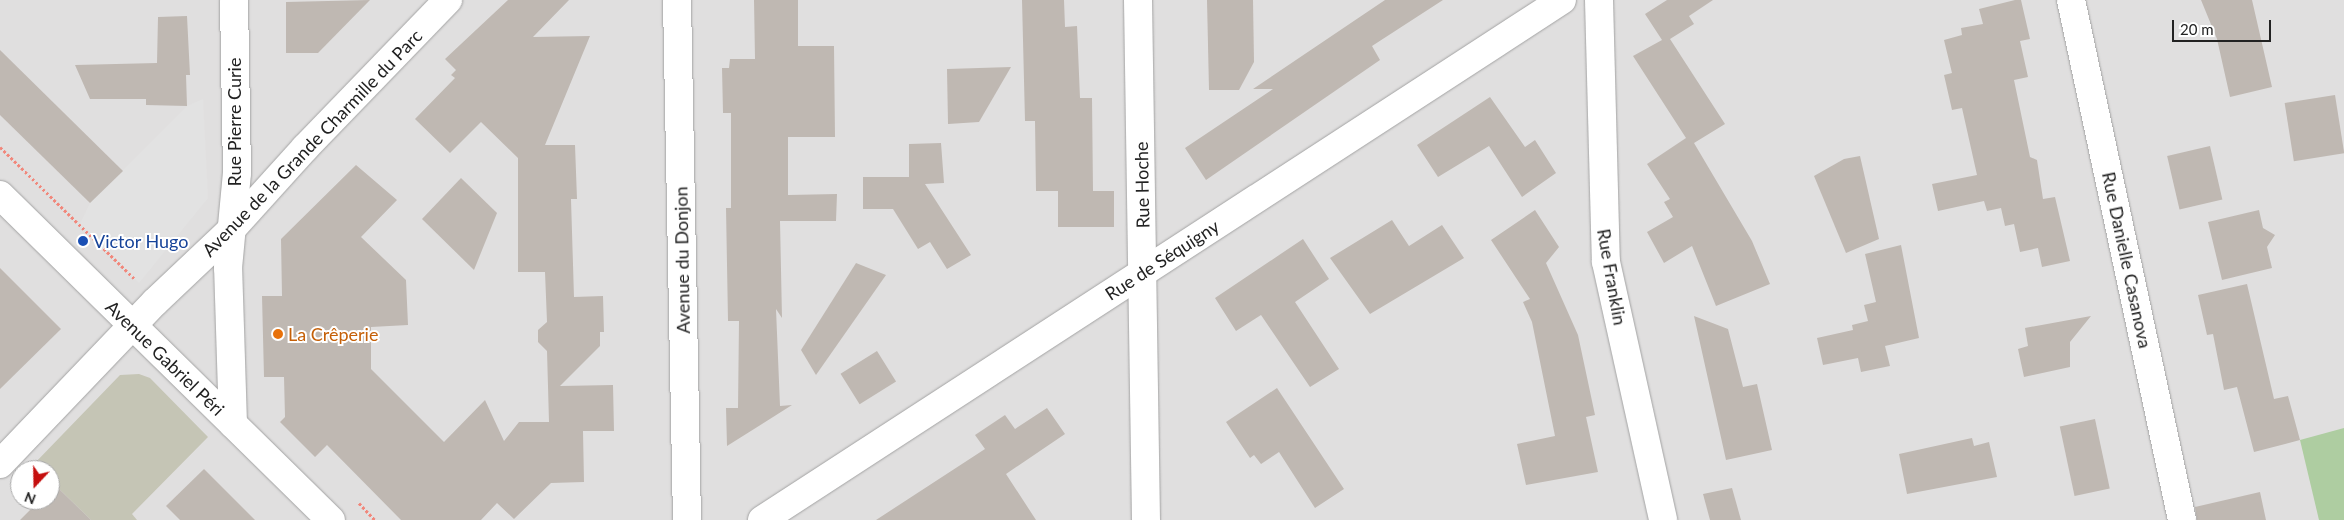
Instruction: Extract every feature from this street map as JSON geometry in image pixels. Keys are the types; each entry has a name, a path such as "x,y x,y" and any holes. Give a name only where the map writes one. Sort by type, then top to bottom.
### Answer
{"street":[{"name":"Rue Pierre Curie","path":"233,424 229,232 237,173 234,0"},
{"name":"Avenue de la Grande Charmille du Parc","path":"0,464 133,327 229,232 304,148 448,0"},
{"name":"Avenue du Donjon","path":"677,0 687,520"},
{"name":"Rue Hoche","path":"1138,0 1146,520"},
{"name":"Rue de Séquigny","path":"762,520 1562,0"},
{"name":"Rue Franklin","path":"1599,0 1606,262 1663,520"},
{"name":"Rue Danielle Casanova","path":"2071,0 2182,520"},
{"name":"Avenue Gabriel Péri","path":"0,195 331,520"}],"shaded area":[{"path":"0,0 2344,0 2344,520 0,520"},
{"path":"203,99 208,198 139,283 80,224 90,203 187,106"},
{"path":"139,374 150,378 208,437 132,514 137,520 91,520 60,490 60,460 38,460 120,375"}],"green space":[{"path":"2344,428 2344,520 2319,520 2300,440"}],"building":[{"path":"370,0 318,53 286,53 286,2"},
{"path":"508,0 569,0 533,37 590,36 545,145 575,145 577,199 571,199 574,297 603,296 604,332 600,332 600,346 560,386 613,385 614,431 583,431 584,482 551,483 514,519 497,503 481,520 401,520 327,445 315,457 280,422 285,417 284,377 264,377 262,296 282,296 281,239 356,165 397,200 361,237 406,280 408,325 371,327 371,369 444,442 485,400 504,441 519,422 549,422 547,351 538,342 538,330 547,322 545,272 518,272 518,158 481,122 450,153 415,119 455,78 451,75 456,70 445,59"},
{"path":"754,0 798,0 798,46 834,46 835,137 788,137 788,195 837,194 836,221 780,221 782,318 776,309 780,406 792,405 727,446 726,408 738,408 739,321 728,321 726,208 731,208 731,113 723,113 722,68 729,68 730,59 755,59"},
{"path":"1022,0 1064,0 1065,27 1077,26 1080,98 1092,98 1093,191 1114,191 1114,227 1058,227 1058,191 1036,191 1035,121 1025,121"},
{"path":"1207,0 1253,0 1254,62 1239,90 1209,90"},
{"path":"1385,0 1443,0 1372,46 1380,60 1206,180 1185,148 1273,89 1253,89"},
{"path":"1667,0 1713,0 1689,16 1694,24 1670,39 1725,124 1694,143 1752,241 1770,284 1716,306 1692,246 1664,263 1647,232 1673,217 1664,202 1670,199 1647,164 1686,138 1633,56 1662,40 1645,14"},
{"path":"2021,0 2030,39 2020,41 2028,77 2014,80 2030,157 2037,160 2043,199 2055,197 2070,261 2042,267 2038,248 2020,252 2014,224 2005,226 2001,208 1987,211 1984,201 1938,211 1932,184 1977,175 1962,108 1952,110 1944,75 1952,73 1944,40 1962,35 1961,28 1983,24 1979,9"},
{"path":"2201,0 2252,0 2272,87 2230,97 2217,39"},
{"path":"187,16 190,75 186,75 187,106 146,105 146,99 90,99 75,65 157,63 158,17"},
{"path":"0,50 123,171 90,203 0,115"},
{"path":"1011,67 979,122 948,124 947,69"},
{"path":"2335,95 2344,153 2294,161 2285,103"},
{"path":"1490,97 1525,147 1535,140 1556,173 1522,197 1489,146 1438,177 1417,145"},
{"path":"941,143 944,183 925,184 971,255 947,269 930,242 918,249 893,209 863,209 863,177 909,177 909,144"},
{"path":"2210,146 2222,200 2180,209 2167,156"},
{"path":"1860,156 1879,239 1846,253 1814,176 1844,159"},
{"path":"461,178 497,213 474,270 422,219"},
{"path":"1535,210 1559,247 1546,263 1578,335 1595,415 1586,417 1598,472 1526,485 1517,444 1555,436 1532,322 1523,302 1530,299 1491,240"},
{"path":"2259,210 2263,228 2275,235 2267,247 2272,268 2222,280 2208,222"},
{"path":"1392,220 1409,246 1442,225 1464,258 1370,314 1330,258"},
{"path":"1303,239 1329,279 1295,302 1339,369 1310,387 1261,315 1236,331 1215,298"},
{"path":"1901,245 1919,338 1885,346 1890,366 1861,372 1858,358 1823,365 1817,338 1853,330 1852,325 1868,321 1864,305 1876,302 1865,254"},
{"path":"856,263 886,275 816,375 801,350"},
{"path":"0,268 61,329 0,389"},
{"path":"2247,284 2274,399 2288,396 2300,440 2254,452 2237,387 2224,390 2213,334 2207,335 2198,295"},
{"path":"1694,316 1728,329 1743,387 1757,384 1772,450 1726,460"},
{"path":"2091,316 2070,342 2070,367 2024,377 2018,349 2028,346 2025,328"},
{"path":"877,351 896,382 860,404 841,374"},
{"path":"1277,388 1344,489 1315,508 1279,452 1261,464 1254,455 1250,458 1226,422"},
{"path":"1047,408 1065,434 1006,474 1036,520 876,520 985,449 975,435 1005,415 1015,429"},
{"path":"2095,419 2110,488 2075,496 2060,426"},
{"path":"1972,438 1974,446 1989,442 1997,477 1907,494 1899,454"},
{"path":"204,469 255,520 180,520 166,506"},
{"path":"1732,488 1741,520 1710,520 1703,494"},
{"path":"60,490 91,520 20,520 30,510 60,510"},
{"path":"2260,492 2266,520 2197,520 2195,507"}],"place":[{"name":"Victor Hugo","path":"83,241"},
{"name":"La Crêperie","path":"278,334"}]}
